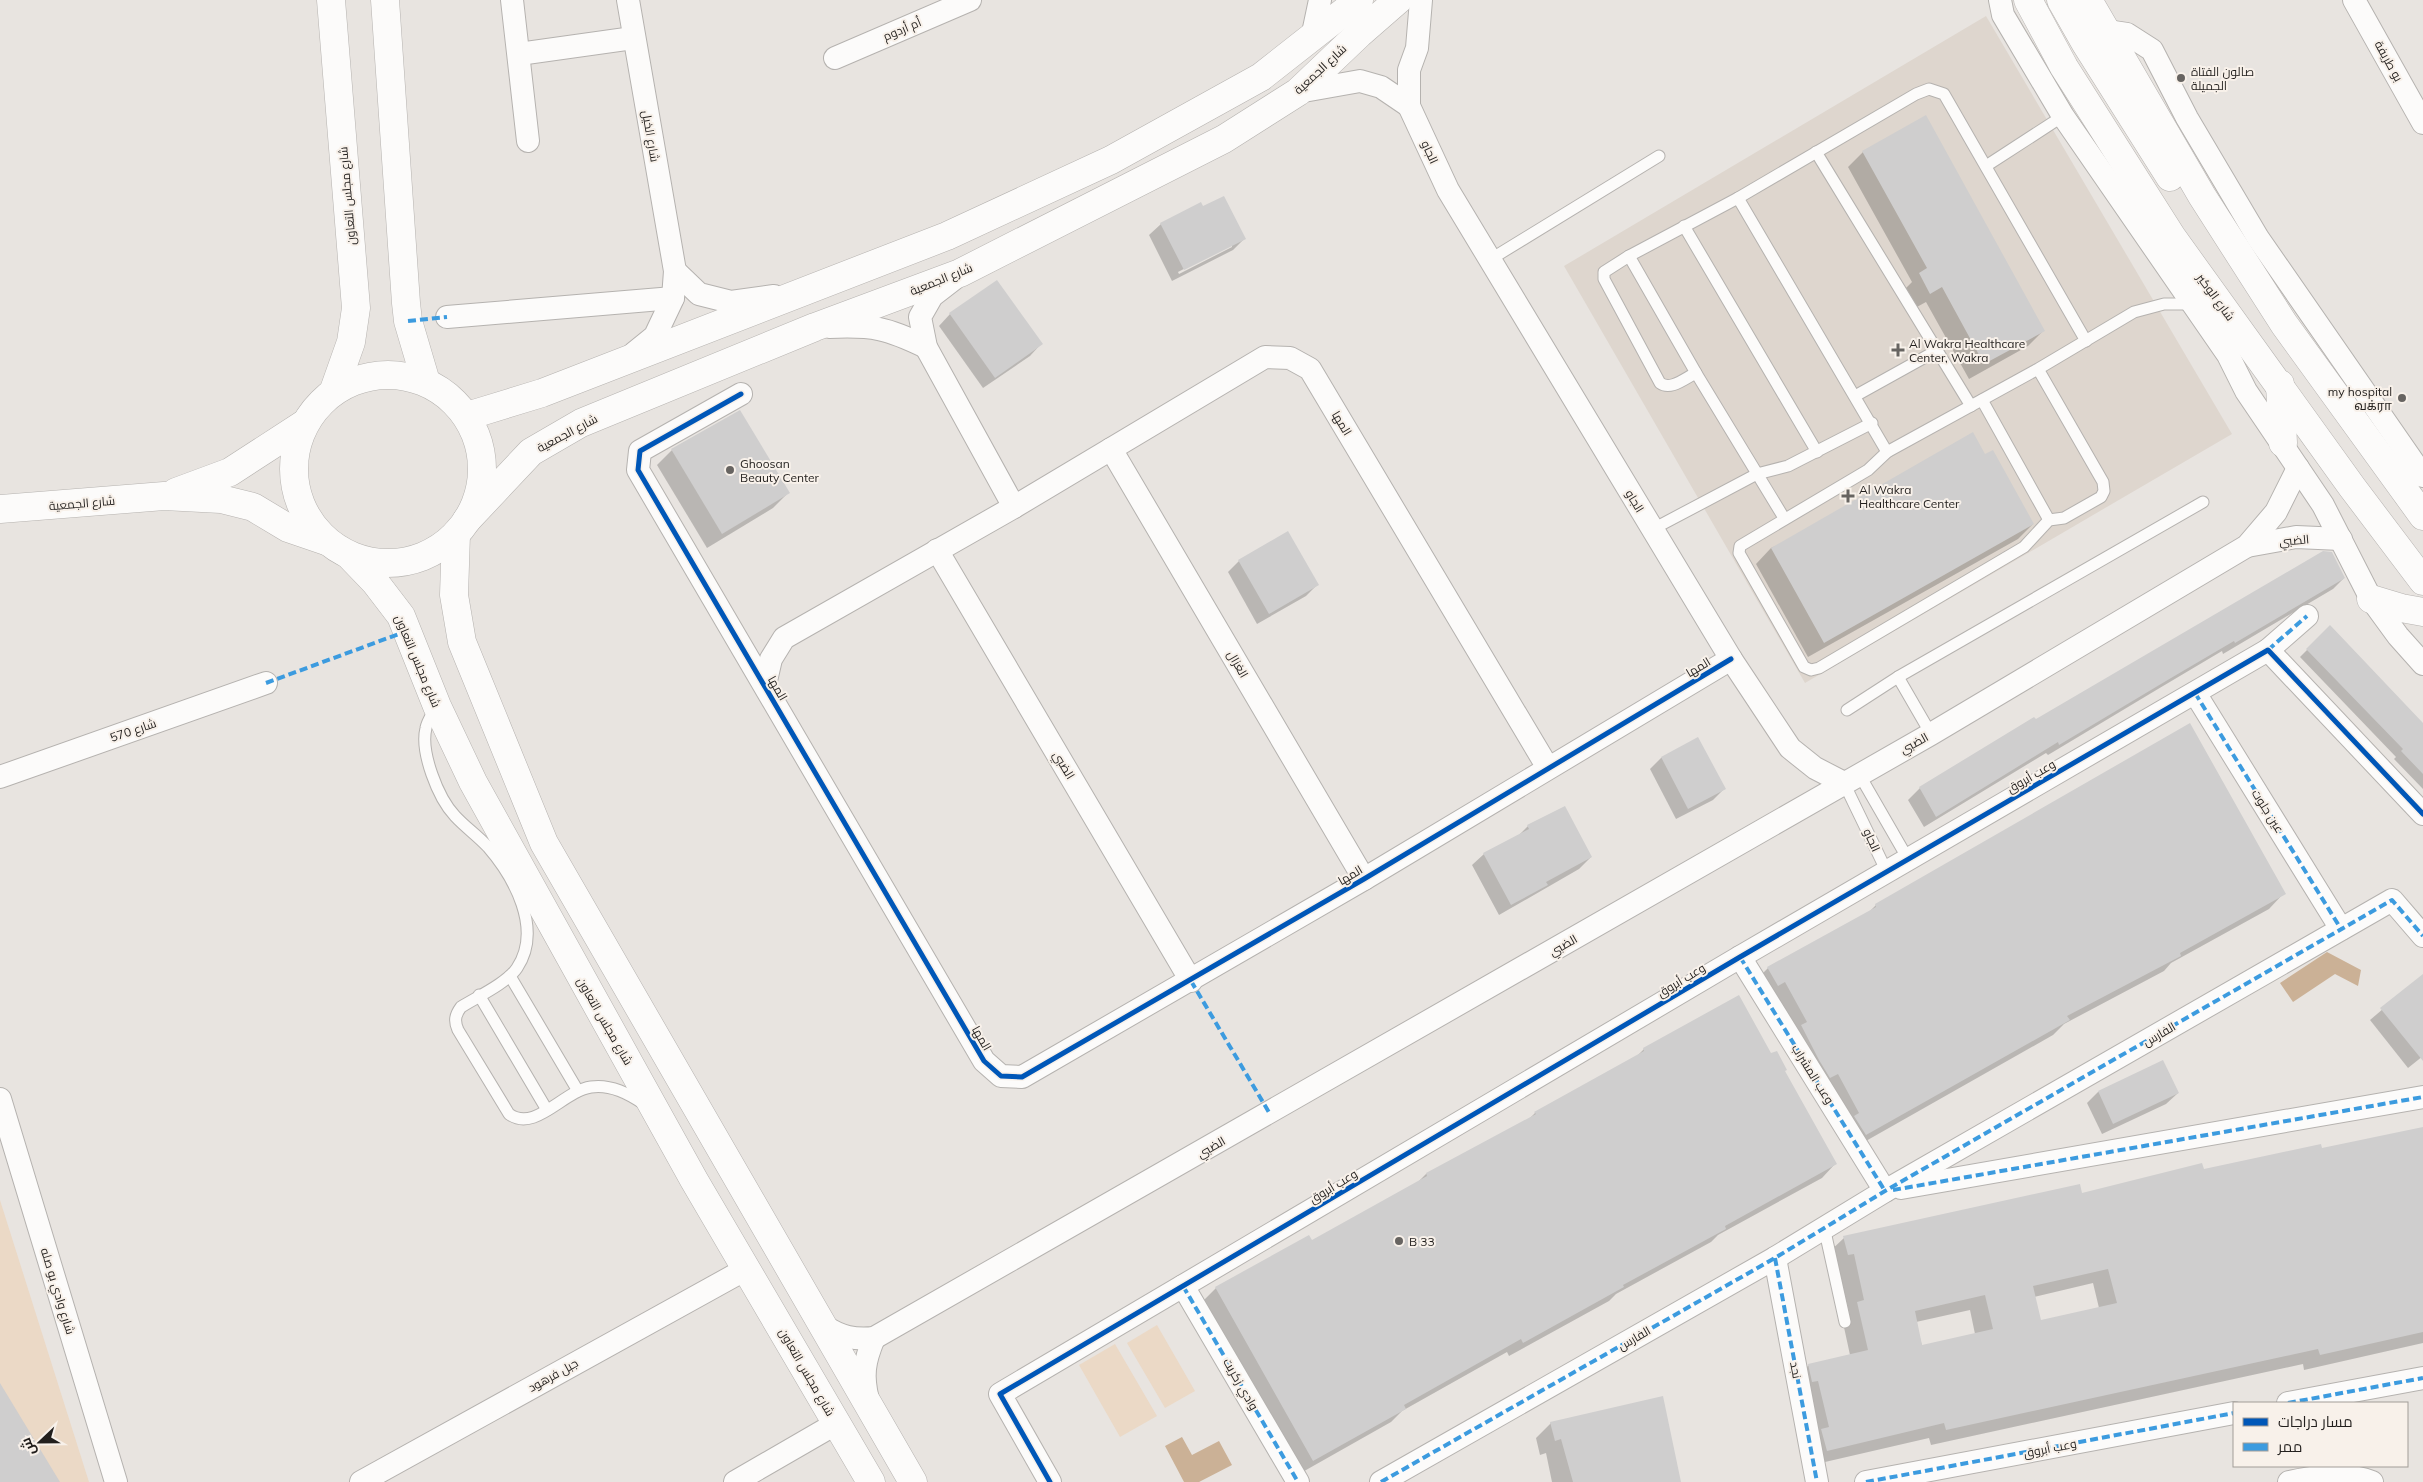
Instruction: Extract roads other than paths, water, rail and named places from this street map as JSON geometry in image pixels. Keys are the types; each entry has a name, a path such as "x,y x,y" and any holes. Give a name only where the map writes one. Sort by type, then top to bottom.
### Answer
{"main road":[{"name":"شارع مجلس التعاون","path":"331,0 356,308 351,342 334,390"},
{"path":"385,0 406,303 408,321 426,382"},
{"path":"467,416 542,393 947,236 1112,160 1261,77 1359,0"},
{"name":"شارع الجمعية","path":"350,556 378,563 406,562 433,552 462,527 531,452 581,423 815,327 960,273 1224,139 1298,92 1398,0"},
{"name":"شارع الوكير","path":"2028,0 2064,67 2172,236 2280,384 2352,487 2423,581"},
{"path":"2061,0 2086,44 2183,197 2284,324 2423,516"},
{"path":"2088,0 2202,196 2284,324"},
{"path":"350,556 327,541 306,517 295,486 294,454 304,424 317,405 334,390 364,377 395,374 426,382 449,396 467,416 478,441 482,468 478,496 462,527 454,595 462,642 544,843 913,1482"},
{"path":"2280,384 2283,443"},
{"name":"شارع الجمعية","path":"164,496 230,472 304,424"},
{"name":"شارع الجمعية","path":"0,509 164,496 221,499 253,507 288,528 327,541"},
{"name":"شارع مجلس التعاون","path":"350,556 375,582 401,616 437,706 473,782 746,1269 871,1482"},
{"path":"2371,599 2423,612"}],"street":[{"path":"512,0 528,141"},
{"name":"شارع الخيل","path":"623,362 655,336 673,298 675,271 633,38 628,0"},
{"name":"أم أردوم","path":"834,58 970,0"},
{"path":"1312,38 1320,0"},
{"name":"الجاو","path":"1421,0 1417,48 1409,70 1409,106 1448,190 1731,659 1790,748 1815,768 1852,778"},
{"path":"2000,0 2003,15 2063,116 2228,355 2246,391 2266,422 2283,443 2323,505 2371,599 2398,636 2423,664"},
{"name":"بو طريفة","path":"2354,0 2423,123"},
{"path":"2107,31 2127,34 2152,50 2187,118 2258,238 2416,453 2423,476"},
{"path":"519,54 633,38"},
{"path":"1298,92 1360,81 1381,87 1409,106"},
{"path":"675,271 699,294 731,302 808,291"},
{"path":"960,273 932,296 920,317 926,347 1014,507"},
{"path":"447,317 673,298"},
{"path":"815,327 866,325 896,332 926,347"},
{"name":"المها","path":"765,685 771,659 784,638 1014,507 1265,357 1290,358 1310,369 1548,768"},
{"name":"المها","path":"741,394 640,451 638,470 984,1061 1001,1076 1022,1076 1191,980 1364,879 1731,659"},
{"name":"الغزال","path":"1111,449 1364,879"},
{"name":"الضبي","path":"824,1326 839,1336 856,1340 874,1338 1931,734 2247,546 2276,512 2298,468"},
{"name":"الضبي","path":"2247,546 2296,537 2341,539"},
{"name":"الضبي","path":"937,550 1191,980"},
{"name":"وعب أبروق","path":"1050,1482 1000,1394 1740,956 2268,650 2306,616"},
{"path":"2268,650 2423,814"},
{"name":"شارع 570","path":"0,778 266,684"},
{"name":"عين جلوت","path":"2195,693 2341,929"},
{"name":"الفارس","path":"1381,1482 1775,1258 1885,1191 2392,900 2423,936"},
{"name":"وعب المشراب","path":"1740,956 1885,1191"},
{"name":"الفارس","path":"1885,1191 2423,1097"},
{"name":"شارع وادي بو صله","path":"0,1099 116,1482"},
{"name":"نجد","path":"1775,1258 1817,1482"},
{"name":"جبل فرهود","path":"361,1482 746,1269"},
{"name":"وادي زكريت","path":"1183,1286 1298,1482"},
{"path":"868,1402 863,1380 866,1358 874,1338"},
{"path":"2293,1402 2423,1378"},
{"name":"وعب أبروق","path":"1866,1482 2233,1413"},
{"path":"743,1478 837,1423"},
{"path":"2288,1482 2319,1476 2353,1475 2372,1482"}],"lane":[{"path":"1696,373 1671,386 1665,387 1660,383 1604,279 1604,272 1684,226 1738,198 1916,94 1929,89 1944,94 2086,341"},
{"path":"1986,166 2063,116"},
{"path":"1816,152 1970,406"},
{"path":"1491,259 1659,156"},
{"path":"1738,198 1888,452"},
{"path":"1684,226 1817,452"},
{"path":"1630,256 1696,373 1784,518"},
{"path":"2038,369 2103,482 2104,491 2101,497 2064,518 2049,520 2024,547 1819,668 1811,670 1804,667 1739,553 1740,546 1784,518 1868,470 1888,452 2038,369 2134,312 2164,304 2192,304"},
{"path":"1855,396 1936,350"},
{"path":"1982,400 2049,520"},
{"path":"1653,529 1757,474 1788,466 1872,423"},
{"path":"1847,710 1898,677 2203,502"},
{"path":"1898,677 1931,734"},
{"path":"437,706 426,727 425,744 434,782 454,815 497,858 521,901 526,916 526,944 517,968 510,976 458,1010 455,1022 458,1030 509,1114 517,1120 529,1120 578,1091 591,1087 609,1087 632,1096 657,1112"},
{"name":"الجاو","path":"1852,778 1908,859"},
{"name":"الجاو","path":"1852,778 1887,872"},
{"path":"510,976 578,1091"},
{"path":"479,995 547,1110"},
{"path":"1824,1227 1846,1322"}],"place":[{"name":"صالون الفتاة الجميلة","path":"2181,78"},
{"name":"Al Wakra Healthcare Center, Wakra","path":"1898,350"},
{"name":"my hospital வக்ரா","path":"2402,398"},
{"name":"Ghoosan Beauty Center","path":"730,470"},
{"name":"Al Wakra Healthcare Center","path":"1848,496"},
{"name":"B 33","path":"1399,1241"}]}
